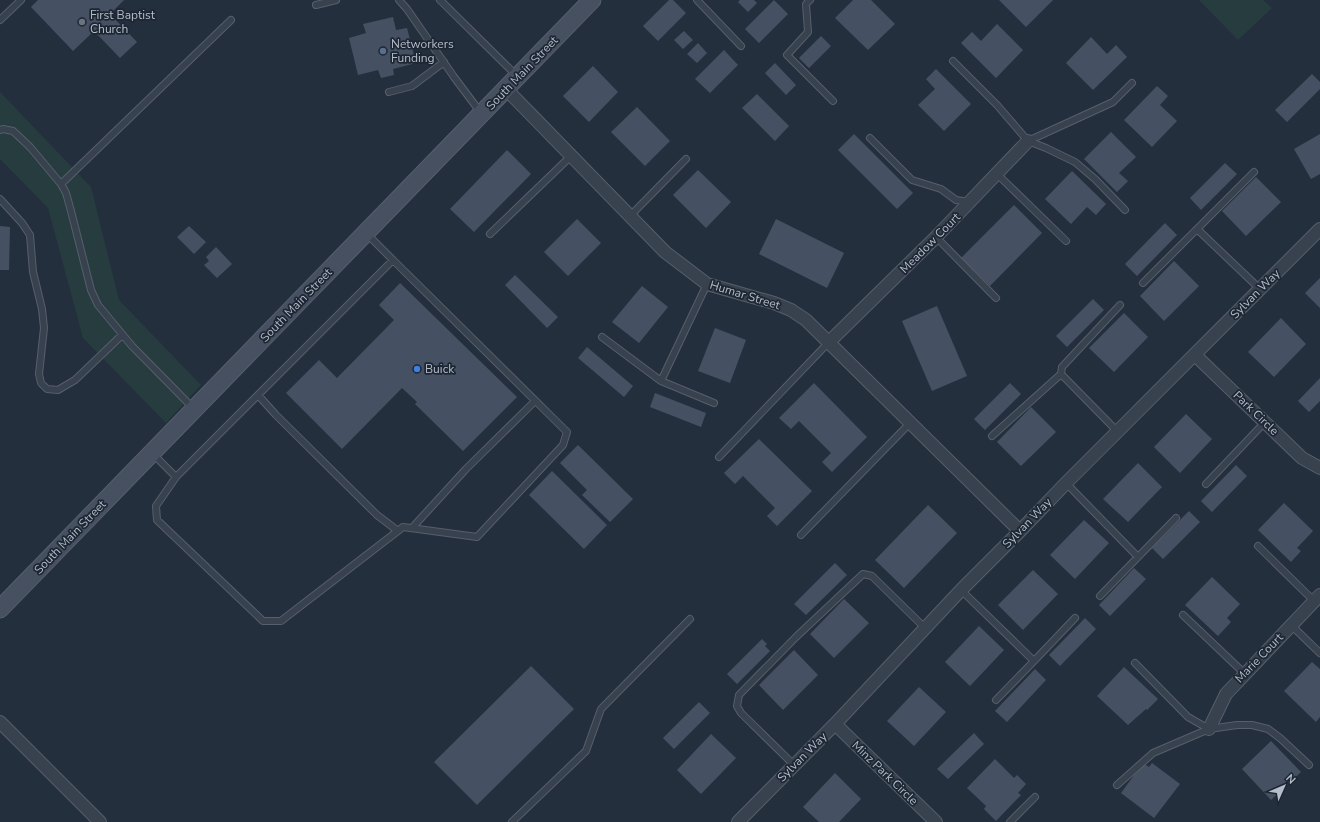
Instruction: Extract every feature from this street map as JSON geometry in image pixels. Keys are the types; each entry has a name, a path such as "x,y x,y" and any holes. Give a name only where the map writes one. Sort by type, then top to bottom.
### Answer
{"main road":[{"name":"South Main Street","path":"0,609 592,0"}],"street":[{"name":"Humar Street","path":"506,90 665,252 707,284 774,303 791,310 806,320 1020,531"},
{"name":"Meadow Court","path":"829,342 936,237 1028,141"},
{"name":"Sylvan Way","path":"738,822 1066,483 1320,229"},
{"name":"Park Circle","path":"1195,355 1302,458 1320,468"},
{"name":"Marie Court","path":"1209,729 1226,694 1317,598"},
{"path":"0,722 100,822"},
{"name":"Minz Park Circle","path":"834,724 936,822"}],"lane":[{"path":"0,20 21,0"},
{"path":"316,5 336,0"},
{"path":"399,0 407,8 482,114"},
{"path":"440,0 518,77"},
{"path":"698,0 741,46"},
{"path":"810,0 806,4 808,32 787,55 833,101"},
{"path":"61,184 231,20"},
{"path":"953,61 997,105 1028,141 1075,162 1095,179 1125,210"},
{"path":"389,92 412,86 444,62"},
{"path":"1028,141 1113,102 1132,83"},
{"path":"0,130 3,129 13,131 30,147 61,184 66,193 91,290 98,306 132,346 194,409"},
{"path":"870,138 912,180 941,189 956,200 970,202"},
{"path":"490,234 571,156"},
{"path":"630,216 686,159"},
{"path":"1143,284 1254,172"},
{"path":"997,174 1066,241"},
{"path":"0,199 22,223 30,235 33,272 42,309 43,322 39,374 41,383 47,389 58,390 75,380 122,335"},
{"path":"1197,229 1260,289"},
{"path":"366,233 567,432 563,445 477,537 403,527 281,621 263,621 157,520 156,506 176,477 393,260"},
{"path":"936,237 996,298"},
{"path":"661,381 707,284"},
{"path":"992,436 1061,374 1062,366 1120,305"},
{"path":"602,337 661,381 714,403"},
{"path":"719,458 829,342"},
{"path":"1061,374 1117,432"},
{"path":"258,395 276,415 377,515 398,531"},
{"path":"412,528 466,469 535,401"},
{"path":"1206,484 1265,422"},
{"path":"801,535 910,423"},
{"path":"151,453 176,477"},
{"path":"1066,483 1138,557"},
{"path":"1100,596 1176,518"},
{"path":"1258,546 1317,598"},
{"path":"794,765 741,713 737,706 739,695 796,637 863,574 872,576 925,628"},
{"path":"961,590 1034,661"},
{"path":"1182,615 1245,674"},
{"path":"996,700 1075,618"},
{"path":"512,822 586,751 601,709 690,619"},
{"path":"1291,625 1320,653"},
{"path":"1135,663 1188,717 1209,729"},
{"path":"1117,785 1153,753 1209,729 1237,725 1252,725 1268,729 1309,765"},
{"path":"1010,822 1035,797"}],"green space":[{"path":"1199,0 1263,0 1272,8 1238,40"},
{"path":"0,92 91,187 119,300 201,385 166,423 83,338 48,208 0,159"}],"building":[{"name":"First Baptist Church","path":"38,0 124,0 110,14 137,42 120,58 94,31 73,51 31,7"},
{"path":"669,0 673,0 686,13 658,41 643,26"},
{"path":"740,0 754,0 757,3 748,12 738,2"},
{"path":"774,0 788,14 759,43 745,29"},
{"path":"853,0 871,0 895,24 868,50 835,18"},
{"path":"999,0 1053,0 1026,27"},
{"name":"Networkers Funding","path":"393,17 396,30 407,28 416,63 393,69 394,75 381,78 378,70 358,75 349,38 366,33 363,24"},
{"path":"997,24 1023,50 996,78 961,43 972,32 981,41"},
{"path":"684,31 693,40 683,49 674,40"},
{"path":"821,36 831,46 809,68 799,58"},
{"path":"1091,37 1107,54 1116,45 1127,57 1093,90 1066,63"},
{"path":"698,43 707,53 697,63 687,54"},
{"path":"724,50 738,65 710,93 695,79"},
{"path":"775,63 796,85 786,95 765,73"},
{"path":"593,66 618,92 589,122 563,96"},
{"path":"936,69 971,104 944,131 918,105 935,89 926,79"},
{"path":"1312,74 1320,82 1320,89 1287,122 1275,110"},
{"path":"1157,86 1168,96 1160,105 1177,121 1152,147 1124,120"},
{"path":"757,94 789,126 775,141 742,108"},
{"path":"637,107 670,141 645,166 611,132"},
{"path":"1111,132 1136,157 1119,173 1128,181 1117,192 1084,159"},
{"path":"854,134 913,193 897,209 838,150"},
{"path":"1320,134 1320,174 1311,179 1294,149"},
{"path":"507,150 531,174 474,232 450,209"},
{"path":"1225,163 1237,174 1201,210 1190,198"},
{"path":"698,170 731,202 706,228 673,195"},
{"path":"1072,171 1106,204 1096,215 1087,207 1071,224 1045,199"},
{"path":"1256,177 1281,202 1246,236 1222,211"},
{"path":"1014,205 1042,233 990,286 961,258"},
{"path":"577,219 601,243 568,276 544,252"},
{"path":"776,219 844,253 827,288 759,254"},
{"path":"1165,223 1177,235 1137,276 1125,264"},
{"path":"0,226 10,227 9,270 0,270"},
{"path":"189,226 206,242 194,254 177,237"},
{"path":"216,247 232,264 217,278 204,265 209,261 206,257"},
{"path":"1174,261 1199,286 1164,321 1140,296"},
{"path":"515,275 558,317 547,328 505,285"},
{"path":"1320,278 1320,308 1305,293"},
{"name":"Buick","path":"400,283 517,397 463,451 415,404 417,402 402,388 342,449 286,393 319,360 337,378 394,320 379,305"},
{"path":"642,286 668,307 639,343 612,322"},
{"path":"1093,299 1104,310 1067,347 1056,336"},
{"path":"937,306 967,376 932,391 902,321"},
{"path":"1124,313 1148,337 1114,372 1089,348"},
{"path":"1281,318 1306,344 1274,377 1248,352"},
{"path":"715,328 746,340 730,383 698,371"},
{"path":"587,347 633,386 624,397 578,358"},
{"path":"1320,378 1320,401 1309,412 1298,401"},
{"path":"814,383 867,437 832,472 822,462 831,453 799,421 791,429 779,418"},
{"path":"1010,383 1021,394 985,430 974,419"},
{"path":"655,393 706,413 701,427 650,407"},
{"path":"1031,407 1056,432 1021,466 997,442"},
{"path":"1186,414 1212,439 1180,473 1154,447"},
{"path":"759,439 812,491 777,526 767,516 775,508 743,476 735,484 724,473"},
{"path":"578,445 633,499 610,522 582,495 587,490 560,463"},
{"path":"1138,463 1162,487 1128,522 1103,499"},
{"path":"1236,465 1247,476 1212,512 1201,501"},
{"path":"552,471 607,525 584,549 529,495"},
{"path":"1284,503 1313,531 1297,548 1301,551 1291,562 1258,530"},
{"path":"928,505 957,533 904,588 875,560"},
{"path":"1189,511 1200,522 1163,559 1152,548"},
{"path":"1084,520 1109,543 1075,579 1050,555"},
{"path":"835,563 847,575 806,615 794,604"},
{"path":"1134,568 1146,579 1110,616 1099,605"},
{"path":"1033,570 1058,594 1023,630 998,605"},
{"path":"1212,577 1240,604 1227,618 1231,622 1218,636 1185,605"},
{"path":"844,599 869,623 834,658 810,634"},
{"path":"1085,618 1096,629 1060,666 1049,655"},
{"path":"979,626 1004,650 970,686 945,662"},
{"path":"762,639 767,644 765,646 770,651 737,684 727,674"},
{"path":"794,650 818,675 783,710 759,685"},
{"path":"1312,662 1320,669 1320,717 1316,722 1284,691"},
{"path":"531,666 574,709 477,805 434,762"},
{"path":"1124,667 1158,699 1128,725 1097,696"},
{"path":"1035,669 1046,680 1007,722 995,711"},
{"path":"919,687 946,712 914,746 887,721"},
{"path":"699,702 710,713 674,749 663,738"},
{"path":"974,733 984,744 948,779 937,769"},
{"path":"711,734 736,758 701,794 677,770"},
{"path":"1271,741 1301,772 1271,800 1242,769"},
{"path":"995,759 1014,778 1017,775 1026,784 1018,793 1021,795 996,821 984,809 986,806 967,788"},
{"path":"1143,763 1149,767 1152,763 1180,784 1154,818 1121,793"},
{"path":"835,773 861,799 839,822 819,822 803,807"}],"place":[{"name":"First Baptist Church","path":"82,22"},
{"name":"Networkers Funding","path":"383,51"},
{"name":"Buick","path":"417,369"}]}
